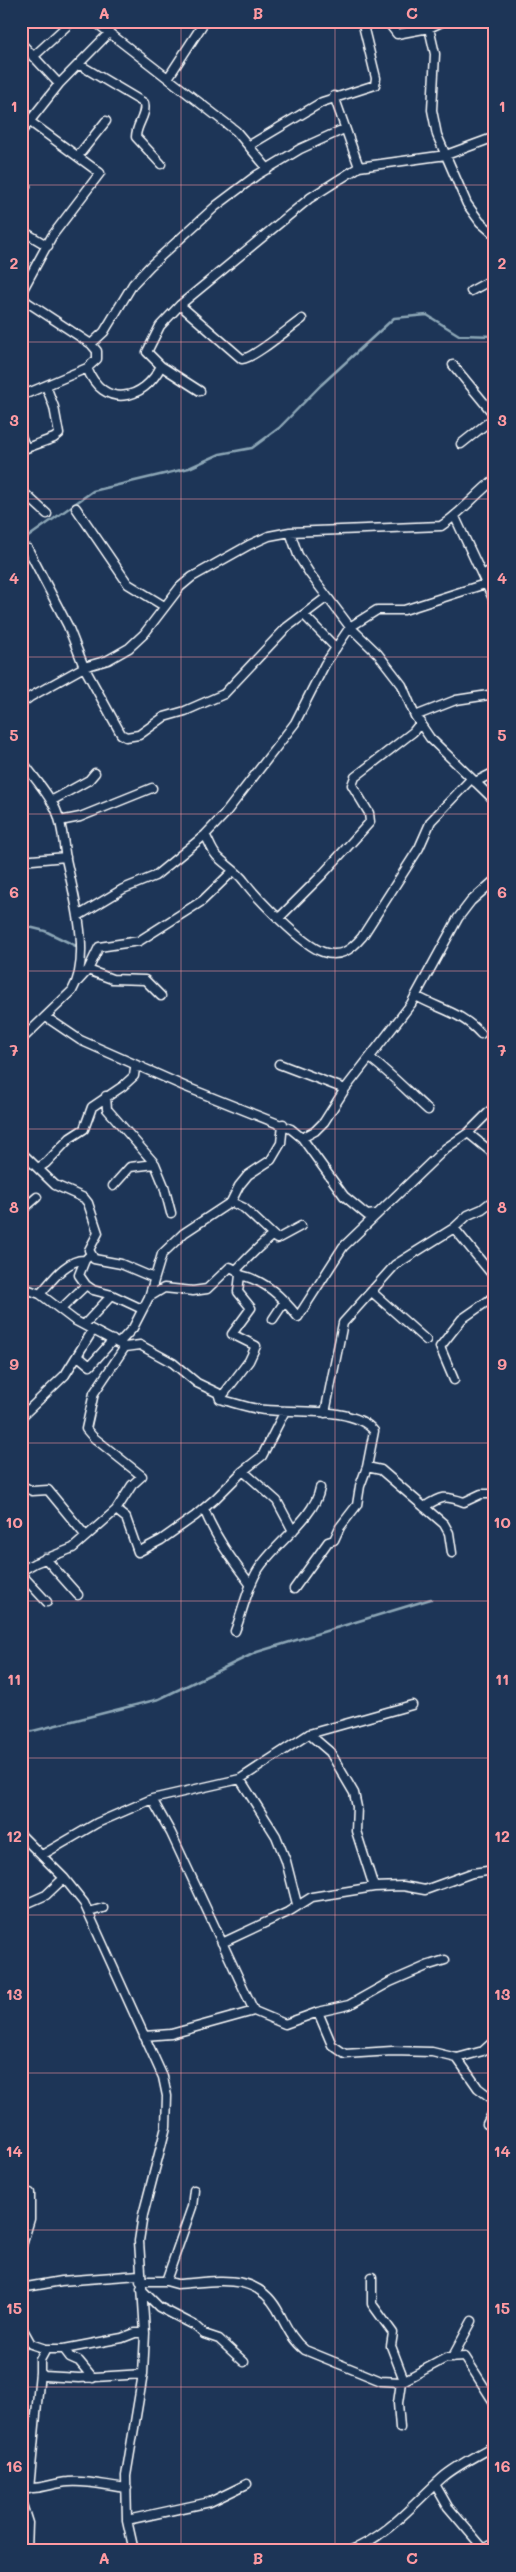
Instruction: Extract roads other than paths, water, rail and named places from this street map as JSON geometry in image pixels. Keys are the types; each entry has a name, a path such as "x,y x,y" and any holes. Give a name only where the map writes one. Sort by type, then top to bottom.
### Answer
{"street":[{"path":"33,57 72,21"},
{"path":"94,21 108,34 118,38 236,131 250,145 268,169"},
{"path":"168,78 205,21"},
{"path":"250,145 300,114 334,96 375,85 376,78 362,21"},
{"path":"387,21 397,34 429,28 444,21"},
{"path":"429,28 435,54 432,110 437,135 467,204 480,222 495,235"},
{"path":"21,132 59,84 80,65 108,34"},
{"path":"21,44 59,84"},
{"path":"80,65 144,103 146,110 136,130 136,136 161,164"},
{"path":"334,96 344,129 359,167"},
{"path":"21,396 87,368 97,359 96,351 91,344 27,302 21,294 52,236 100,173 30,121"},
{"path":"78,156 106,121"},
{"path":"91,344 104,332 133,284 150,266 234,191 300,149 344,129"},
{"path":"200,391 161,366 150,356 147,348 160,326 180,305 310,198 359,167 446,155 494,140"},
{"path":"21,230 48,246"},
{"path":"471,291 495,278"},
{"path":"180,305 242,359 254,355 280,333 302,319"},
{"path":"453,365 495,417 461,444"},
{"path":"87,368 91,378 108,392 123,397 147,388 161,366"},
{"path":"21,436 24,449 54,438 59,434 54,407 46,386"},
{"path":"21,704 84,667 108,660 129,648 144,634 180,587 192,577 249,545 268,536 290,532 441,526 455,517 464,505 495,479"},
{"path":"21,490 46,514"},
{"path":"76,508 128,584 164,606"},
{"path":"455,517 495,603"},
{"path":"290,532 298,555 327,597 350,627 378,654 402,685 418,719 430,738 495,801"},
{"path":"28,549 68,626 84,667 121,734 126,737 140,735 164,717 185,711 224,694 264,648 286,628 327,597"},
{"path":"483,575 495,567"},
{"path":"78,916 123,889 155,876 205,834 248,787 295,723 312,694 325,664 350,627 377,610 404,610 485,584"},
{"path":"304,615 336,648"},
{"path":"279,918 321,876 370,822 369,813 352,785 356,777 412,732 418,719 456,700 494,694 495,685"},
{"path":"21,759 51,800 60,821 78,916 81,964 78,981"},
{"path":"205,834 215,853 279,918 322,952 342,954 352,948 409,865 434,817 473,781 495,772"},
{"path":"51,800 90,780 95,773"},
{"path":"60,821 80,817 152,788"},
{"path":"21,861 66,857"},
{"path":"21,1040 72,991 88,970 99,947 139,941 202,901 232,871"},
{"path":"302,1138 315,1131 324,1122 345,1089 416,996 458,918 471,901 495,880"},
{"path":"88,970 112,979 145,980 161,996"},
{"path":"416,996 460,1015 481,1034"},
{"path":"46,1017 80,1040 238,1108 283,1124 302,1138 344,1196 367,1215 376,1214"},
{"path":"370,1058 396,1078 405,1090 428,1110"},
{"path":"279,1064 345,1089"},
{"path":"38,1168 46,1163 70,1138 84,1129 92,1107 123,1086 134,1076 135,1068 142,1067"},
{"path":"106,1096 107,1109 155,1164 164,1186 171,1213"},
{"path":"149,1297 164,1288 193,1291 208,1289 230,1267 258,1280 285,1301 298,1317 343,1247 446,1148 468,1132 495,1106"},
{"path":"78,1356 90,1366 119,1344 133,1328 149,1297 162,1254 184,1233 231,1202 238,1186 248,1175 271,1160 281,1143 283,1124"},
{"path":"468,1132 495,1155"},
{"path":"21,1152 55,1185 78,1195 88,1203 98,1233 90,1245 88,1258 79,1275 86,1285 93,1290 112,1295 142,1309"},
{"path":"113,1186 130,1167 155,1164"},
{"path":"21,1211 37,1197"},
{"path":"325,1413 343,1323 395,1265 454,1228 468,1215 482,1209 495,1199"},
{"path":"231,1202 244,1208 277,1239"},
{"path":"277,1239 301,1226"},
{"path":"454,1228 495,1278"},
{"path":"220,1399 249,1361 256,1346 232,1334 251,1308 238,1292 238,1272 261,1248 266,1240 272,1236 277,1239"},
{"path":"40,1294 66,1267 78,1260 88,1258 121,1264 154,1278"},
{"path":"61,1309 86,1285"},
{"path":"21,1287 40,1294 47,1302 119,1344 140,1345 173,1363 197,1383 218,1393 220,1399"},
{"path":"372,1292 426,1340"},
{"path":"84,1325 112,1295"},
{"path":"454,1380 440,1348 462,1319 495,1296"},
{"path":"273,1319 285,1301"},
{"path":"21,1417 65,1375 93,1330"},
{"path":"47,1602 21,1572 45,1558 73,1548 85,1535 116,1510 132,1485 142,1476 93,1437 86,1429 94,1393 119,1344"},
{"path":"220,1399 264,1410 325,1413 360,1420 374,1431 367,1467 355,1511 340,1527 334,1540 328,1542 294,1589"},
{"path":"116,1510 126,1518 138,1552 161,1540 204,1509 243,1471 262,1456 285,1411"},
{"path":"367,1467 381,1470 402,1486 444,1524 449,1533 452,1553"},
{"path":"243,1471 277,1501 293,1531"},
{"path":"21,1484 32,1491 48,1490 85,1535"},
{"path":"235,1631 248,1597 250,1584 259,1568 293,1531 313,1505 320,1488"},
{"path":"424,1507 437,1499 447,1496 464,1502 482,1494 495,1494"},
{"path":"204,1509 210,1525 227,1554 250,1584"},
{"path":"45,1558 78,1594"},
{"path":"42,1855 97,1823 152,1799 240,1779 309,1734 412,1705"},
{"path":"309,1734 330,1752 354,1793 357,1807 356,1831 374,1887"},
{"path":"240,1779 276,1836 286,1861 297,1904"},
{"path":"152,1799 171,1832 254,2011"},
{"path":"21,1835 64,1878 89,1912 163,2077 167,2096 166,2127 138,2240 145,2333 143,2374 126,2476 127,2520 134,2551"},
{"path":"222,1943 288,1912 297,1904 312,1897 374,1887 403,1886 426,1890 472,1873 494,1871"},
{"path":"21,1906 46,1895 64,1878"},
{"path":"89,1912 103,1908"},
{"path":"144,2036 171,2034 254,2011 285,2024 318,2012 349,2005 390,1982 445,1960"},
{"path":"318,2012 332,2044 345,2054 392,2051 424,2052 457,2058 483,2051 495,2040"},
{"path":"457,2058 478,2088 495,2101"},
{"path":"486,2124 495,2108"},
{"path":"166,2281 192,2207 194,2190"},
{"path":"21,2249 30,2219 30,2192"},
{"path":"372,2277 372,2304 393,2333 391,2346 403,2381 398,2404 400,2428"},
{"path":"21,2288 61,2281 166,2281 176,2284 240,2282 255,2286 269,2296 295,2342 305,2350 380,2381 403,2381 446,2358 464,2357 495,2404"},
{"path":"140,2282 159,2307 194,2325 204,2334 219,2339 244,2362"},
{"path":"452,2358 472,2321"},
{"path":"21,2326 31,2344"},
{"path":"21,2344 31,2344 46,2349 64,2349 122,2338 135,2333 145,2333"},
{"path":"46,2349 40,2360 25,2488 76,2482 127,2488"},
{"path":"64,2349 70,2357 79,2361 92,2378"},
{"path":"40,2372 44,2376 92,2378 143,2374"},
{"path":"349,2551 379,2536 443,2478 495,2445"},
{"path":"127,2520 210,2502 247,2484"},
{"path":"436,2486 448,2507 481,2550 495,2543"},
{"path":"21,2502 28,2523 27,2551"}],"waterway":[{"path":"21,542 93,491 189,468 220,454 252,448 279,428 321,385 394,318 427,315 459,335 495,336"},
{"path":"21,925 45,931 76,946"},
{"path":"21,1734 159,1699 257,1652 431,1599"}]}
